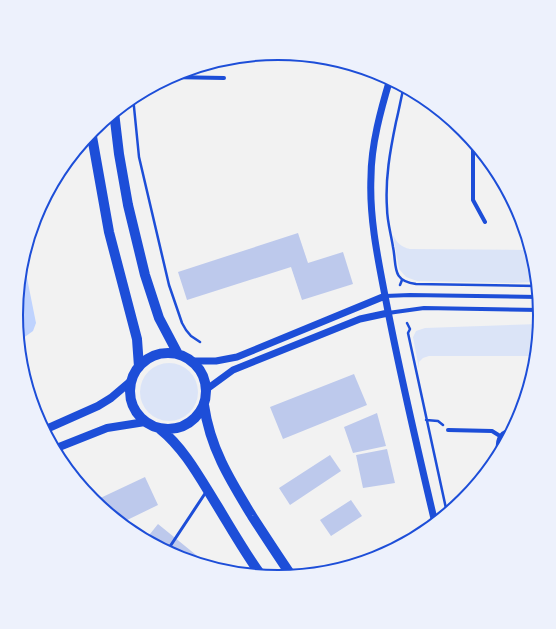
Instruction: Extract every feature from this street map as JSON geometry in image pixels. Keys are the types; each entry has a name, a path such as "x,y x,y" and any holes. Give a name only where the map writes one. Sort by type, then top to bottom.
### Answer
{"main road":[{"path":"115,119 128,205 145,275 160,318 178,354"},
{"path":"93,139 109,232 137,339 139,367"},
{"path":"49,428 98,406 111,398 131,381 139,367 148,359 159,354 178,354 192,361 198,366 202,373 207,389 204,404 199,414 192,422 171,430 160,429"},
{"path":"131,381 130,394 136,412 145,422 160,429 172,439 188,459 241,546 256,568"},
{"path":"204,404 211,438 225,470 287,569"},
{"path":"60,447 108,428 145,422"}],"street":[{"path":"185,77 224,78"},
{"path":"388,85 375,143 371,176 375,242 392,334 434,517"},
{"path":"473,150 473,200 484,222"},
{"path":"192,361 216,361 237,357 385,296 532,297"},
{"path":"207,389 233,370 360,318 424,308 533,310"},
{"path":"448,430 492,430 500,436"},
{"path":"497,445 500,436 503,434"}],"lane":[{"path":"171,546 207,490"}],"path":[{"path":"403,92 390,155 386,192 387,213 397,275 402,280 416,284 531,286"},
{"path":"134,104 139,157 169,285 182,323 191,336 200,342"},
{"path":"400,285 402,280"},
{"path":"407,322 410,328 408,333 446,506"},
{"path":"426,420 438,421 448,430"}],"shaded area":[{"path":"393,235 400,244 410,249 524,250 531,282 417,281 406,277 399,269"},
{"path":"532,324 530,356 429,356 423,358 419,362 419,369 413,337 416,331 425,328"},
{"path":"163,363 175,363 190,371 198,386 198,398 190,413 175,421 163,421 148,413 140,398 140,386 148,371"}],"water":[{"path":"26,274 36,323 33,331 24,337 23,314"}],"building":[{"path":"298,233 308,263 343,252 353,284 302,300 291,267 187,300 178,272"},
{"path":"354,374 367,405 283,439 270,407"},
{"path":"377,413 386,446 353,453 344,427"},
{"path":"387,449 395,483 363,488 356,455"},
{"path":"330,455 341,471 290,505 279,488"},
{"path":"145,477 158,505 127,520 101,498"},
{"path":"351,500 362,516 331,536 320,520"},
{"path":"158,524 198,557 180,550 149,535"}]}
